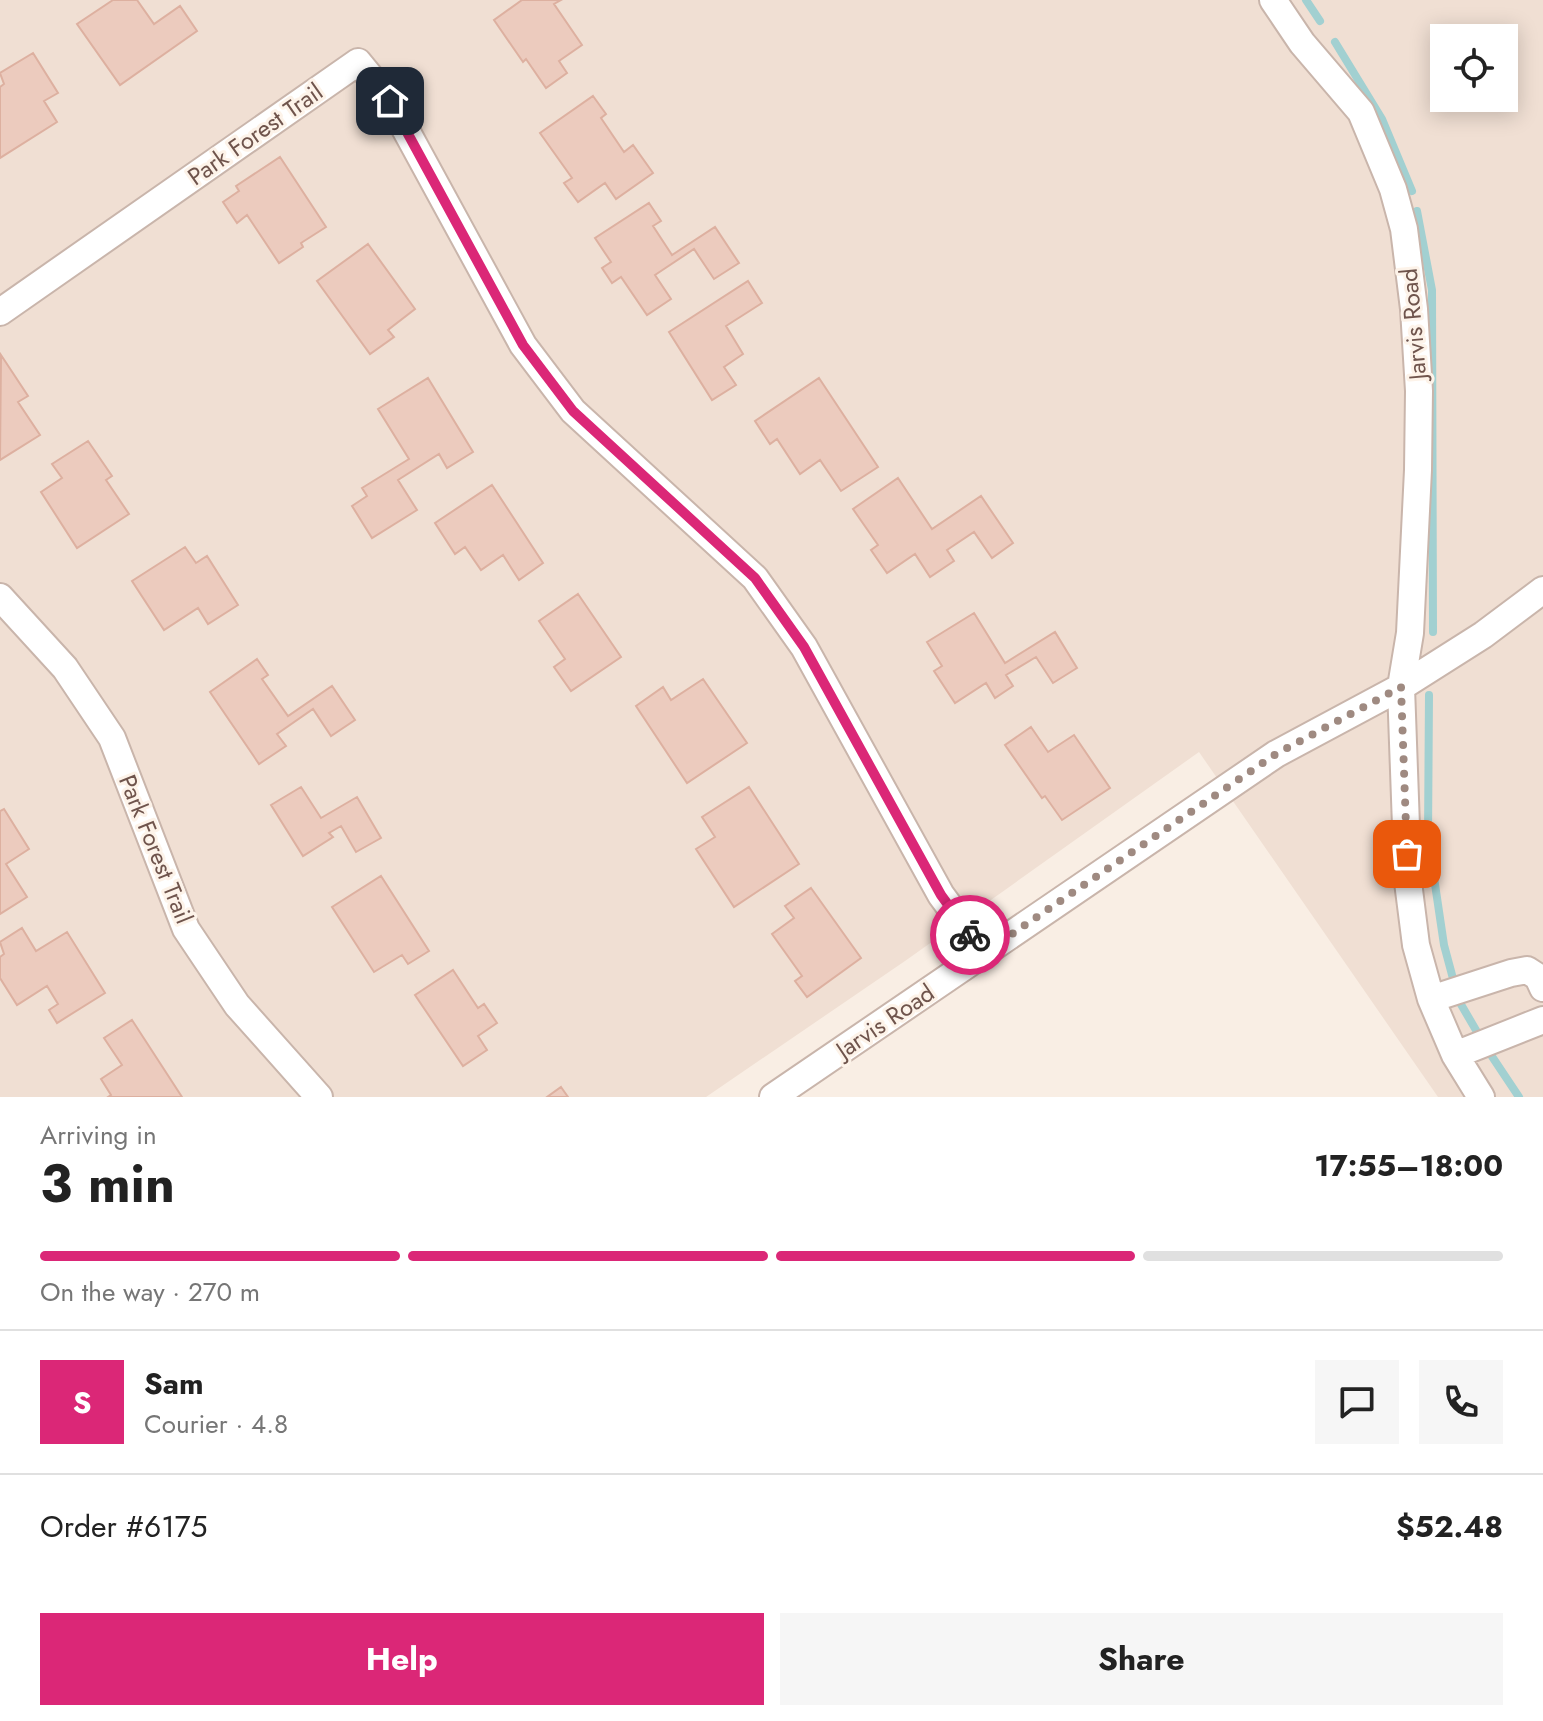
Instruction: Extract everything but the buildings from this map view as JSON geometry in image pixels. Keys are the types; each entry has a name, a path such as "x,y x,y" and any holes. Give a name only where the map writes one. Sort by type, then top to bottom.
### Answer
{"street":[{"name":"Jarvis Road","path":"1273,0 1302,43 1361,112 1393,189 1404,229 1414,309 1419,391 1410,633 1401,687 1408,882 1416,945 1431,999 1455,1055 1481,1097"},
{"name":"Park Forest Trail","path":"0,312 358,62 390,101 523,345 564,400 755,578 804,647 941,895 984,953"},
{"path":"1401,687 1483,635 1543,590"},
{"name":"Park Forest Trail","path":"0,597 65,668 112,738 186,929 237,1005 319,1097"},
{"name":"Jarvis Road","path":"773,1097 1276,754 1401,687"},
{"path":"1431,999 1527,970 1538,977 1543,988"},
{"path":"1455,1055 1543,1020"}],"shaded area":[{"path":"0,0 1543,0 1543,1097 1438,1097 1199,752 905,961 706,1097 0,1097"}],"waterway":[{"path":"1306,0 1320,21"},
{"path":"1335,42 1382,119 1412,191"},
{"path":"1417,211 1432,290 1433,632"},
{"path":"1429,695 1428,837 1444,945 1459,1001 1519,1097"}],"way so far":[{"path":"970,935 984,953 1276,754 1401,687 1407,854"}],"route":[{"path":"390,101 523,345 573,411 755,578 804,647 941,895 970,935"}]}
